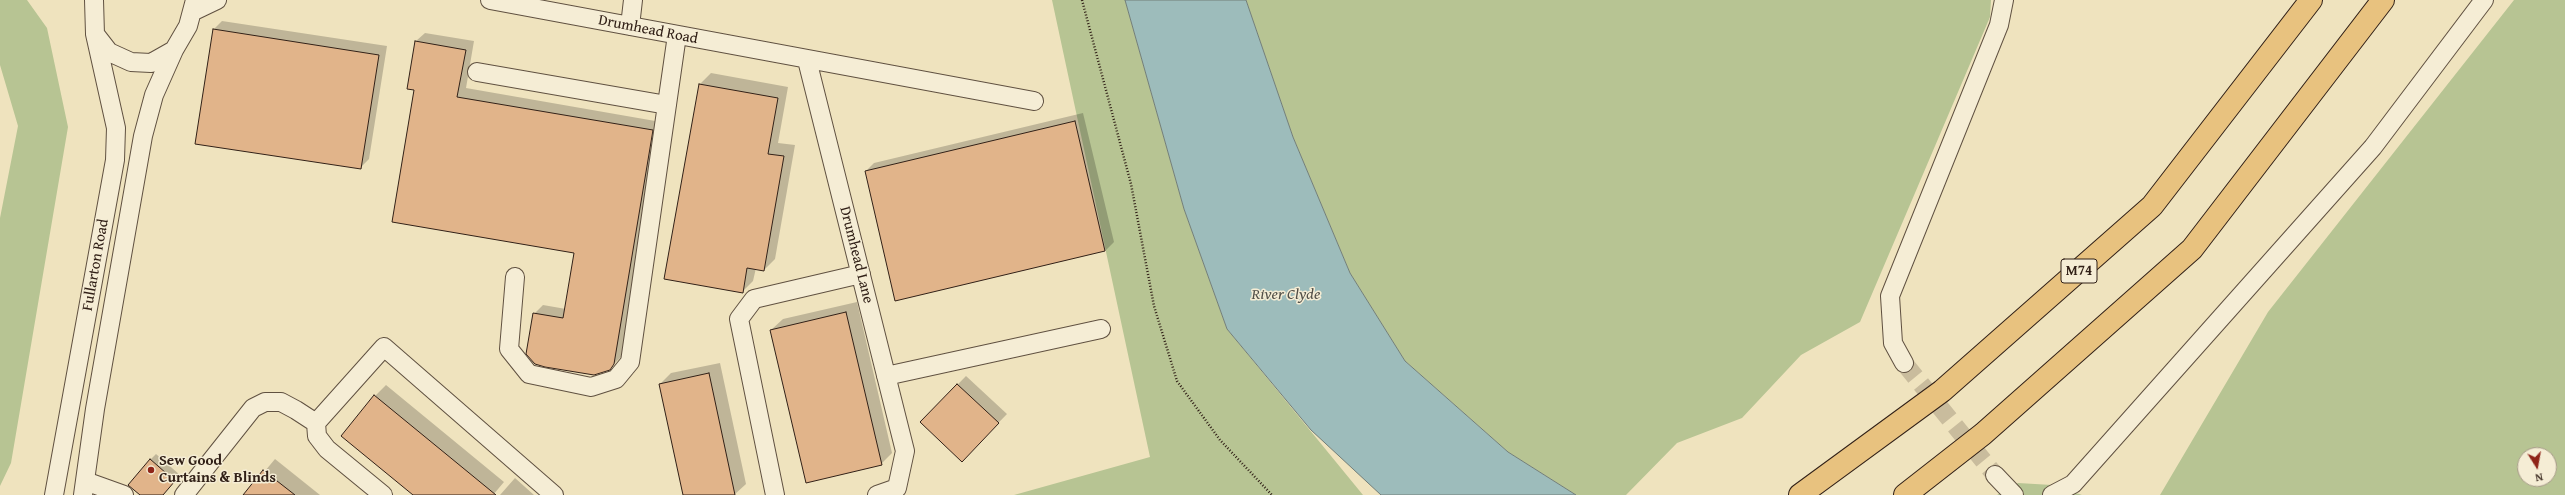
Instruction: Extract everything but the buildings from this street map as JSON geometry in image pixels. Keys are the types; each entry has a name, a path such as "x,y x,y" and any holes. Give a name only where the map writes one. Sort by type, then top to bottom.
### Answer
{"highway":[{"name":"M74","path":"1800,495 1942,391 2152,206 2311,0"},
{"path":"1905,495 1984,434 2192,249 2383,0"}],"street":[{"path":"194,6 217,0"},
{"name":"Drumhead Road","path":"490,0 1034,102"},
{"path":"548,11 569,0"},
{"path":"630,26 633,0"},
{"path":"1904,362 1893,343 1890,296 1999,25 2004,0"},
{"path":"2052,495 2073,484 2373,147 2484,0"},
{"name":"Fullarton Road","path":"54,495 115,160 116,128 95,34 92,2"},
{"name":"Fullarton Road","path":"84,488 96,401 143,136 154,95 174,50 188,26 194,6"},
{"path":"95,34 109,52 132,62 151,63 174,50"},
{"path":"515,277 509,349 529,374 590,387 616,379 630,362 677,35"},
{"name":"Drumhead Lane","path":"807,60 905,451 897,488 877,495"},
{"path":"477,72 667,105"},
{"path":"775,495 739,319 754,299 861,274"},
{"path":"886,376 1102,329"},
{"path":"383,495 327,450 317,436 316,424 384,347 554,495"},
{"path":"184,495 253,408 265,402 281,402 316,424"},
{"path":"1995,475 2014,495"},
{"path":"84,488 124,495"}],"path":[{"path":"1082,0 1131,184 1154,306 1177,381 1220,440 1272,495"}],"green space":[{"path":"0,0 27,0 47,28 68,127 11,463 0,486 0,218 18,126 0,65"},
{"path":"1052,0 1125,0 1184,209 1227,329 1363,495 1014,495 1150,457"},
{"path":"1246,0 1991,0 1990,17 1860,322 1801,355 1742,418 1677,443 1626,495 1576,495 1508,452 1405,361 1350,273 1293,137"},
{"path":"2514,0 2565,0 2565,495 2160,495 2268,312"},
{"path":"2018,483 2052,485 2082,495 1997,495"}],"water":[{"name":"River Clyde","path":"1125,0 1246,0 1293,137 1350,273 1405,361 1508,452 1576,495 1381,495 1311,430 1227,329 1184,209"}],"tunnel":[{"path":"1904,363 1995,475"}],"place":[{"name":"Sew Good Curtains & Blinds","path":"151,470"}]}
